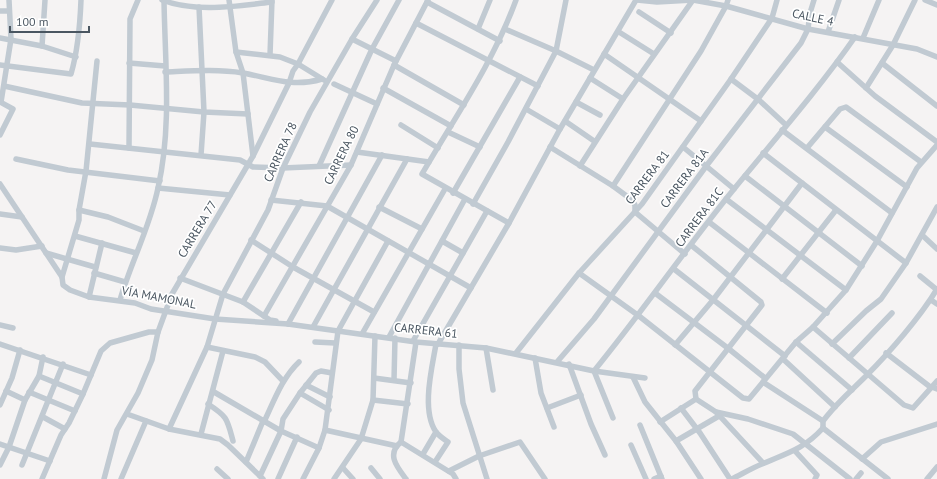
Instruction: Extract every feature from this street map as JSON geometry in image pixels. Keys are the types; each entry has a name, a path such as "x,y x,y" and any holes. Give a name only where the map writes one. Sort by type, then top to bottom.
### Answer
{"street":[{"path":"0,135 13,109 0,102 11,39 9,0"},
{"path":"42,46 45,0"},
{"path":"0,65 71,74 76,57 81,25 80,0"},
{"path":"129,148 130,19 138,0"},
{"path":"120,300 125,282 153,209 165,151 167,108 163,0 188,3 199,7 229,7 272,1 270,55"},
{"path":"230,0 229,7 236,52 243,73 253,156"},
{"name":"CARRERA 77","path":"104,479 117,430 127,414 152,360 158,332 165,311 180,278 248,166 289,83 293,71 332,0"},
{"name":"CARRERA 78","path":"215,319 223,294 268,210 283,168 324,80 377,0"},
{"path":"319,166 372,49 399,0"},
{"path":"478,29 490,0"},
{"path":"509,223 445,189 422,174 450,129 500,41 516,0"},
{"path":"472,204 526,109 556,51 566,0"},
{"path":"435,462 448,442 436,432 430,413 428,399 437,344 509,223 564,121 594,70 619,32 636,0"},
{"name":"CALLE 4","path":"636,0 693,0 727,3 808,29 917,49 937,57"},
{"path":"580,166 594,141 693,0"},
{"name":"CARRERA 81","path":"516,353 579,273 635,212 684,147 772,18 777,0"},
{"name":"CARRERA 81A","path":"557,362 585,330 707,164 759,100 801,43 808,29 810,13 814,0"},
{"path":"828,32 839,0"},
{"path":"862,38 879,0"},
{"path":"866,88 893,44 915,0"},
{"path":"925,0 937,5"},
{"path":"428,1 500,41"},
{"name":"CARRERA 80","path":"264,316 351,165 383,88 428,1"},
{"path":"613,186 701,52 727,3"},
{"path":"199,7 204,112 201,155"},
{"path":"0,11 9,11"},
{"path":"639,12 671,33"},
{"path":"416,23 538,86"},
{"path":"505,29 556,51 594,70"},
{"path":"619,32 654,54"},
{"name":"CARRERA 81C","path":"594,371 639,316 691,245 762,153 838,62 855,37"},
{"path":"0,38 42,46 76,57"},
{"path":"352,39 372,49 464,105"},
{"path":"236,52 270,55 298,64 324,80"},
{"path":"604,54 702,121"},
{"path":"62,277 79,220 79,210 90,144 97,61"},
{"path":"838,62 866,88 937,142"},
{"path":"129,63 165,69 243,73 289,83 324,80"},
{"path":"882,63 937,106"},
{"path":"454,193 520,77"},
{"path":"590,78 623,99"},
{"path":"731,79 759,100 784,127 807,148 892,213"},
{"path":"334,84 377,104"},
{"path":"4,86 68,101 94,104 130,105 204,112 248,114"},
{"path":"383,88 480,147"},
{"path":"576,102 600,115"},
{"path":"807,148 840,109 846,107 921,162"},
{"path":"526,109 560,128"},
{"path":"564,121 594,141"},
{"path":"401,125 438,148"},
{"path":"825,127 907,187"},
{"path":"90,144 240,160 248,166 283,168 351,165"},
{"path":"579,273 639,316 747,399 752,397 764,380 796,342 827,313 846,290 877,241 921,162 937,145"},
{"path":"684,147 707,164 734,189"},
{"path":"550,148 613,186 632,200 635,205 635,212 685,254"},
{"path":"357,152 429,162"},
{"path":"762,153 906,263"},
{"path":"180,278 243,302 270,320 288,324 382,155"},
{"path":"16,159 68,170 160,181"},
{"path":"313,327 407,159"},
{"path":"745,176 862,266"},
{"path":"675,345 713,300 802,183"},
{"name":"VÍA MAMONAL","path":"0,184 62,277 63,285 70,290 89,297 120,300 165,311 215,319"},
{"path":"158,188 230,195"},
{"path":"362,334 445,189"},
{"path":"389,337 465,199"},
{"path":"726,199 846,290"},
{"path":"272,200 327,206 471,288"},
{"path":"243,302 301,202"},
{"path":"379,207 422,229"},
{"path":"832,344 866,311 881,299 906,263 937,207"},
{"path":"79,210 108,217 144,231"},
{"path":"782,278 836,210"},
{"path":"406,479 394,462 393,455 399,444 408,404 414,341 486,211"},
{"path":"0,214 22,217"},
{"path":"709,222 748,254 827,313"},
{"path":"922,235 937,249"},
{"path":"75,236 136,253"},
{"path":"251,240 293,267 374,312"},
{"path":"303,479 319,448 326,430 335,343 338,331 388,241"},
{"path":"442,241 463,253"},
{"path":"89,297 102,243"},
{"path":"691,245 731,276 761,302 762,305 695,391 696,399 717,414 763,463"},
{"path":"0,248 25,250 42,246"},
{"path":"46,253 68,258 125,282"},
{"path":"674,269 784,357 835,407"},
{"path":"681,408 731,479 763,463 795,451 807,444 823,428 823,421 835,407 869,374 931,300 937,289 920,276"},
{"path":"655,293 729,349 764,380 823,421"},
{"path":"931,300 937,304"},
{"path":"849,358 892,313"},
{"path":"169,428 207,347 215,319"},
{"name":"CARRERA 61","path":"215,319 288,324 437,344 486,348 569,364 594,371 645,378"},
{"path":"0,325 13,328"},
{"path":"813,327 904,405 913,408 934,388 937,381"},
{"path":"42,479 83,394 101,351 110,343 149,332 158,332"},
{"path":"334,479 343,468 361,439 373,400 375,336"},
{"path":"394,380 395,338"},
{"path":"315,342 335,343"},
{"path":"796,342 852,390"},
{"path":"0,344 43,357 91,375"},
{"path":"459,346 459,369 463,403 487,479"},
{"path":"207,347 255,358 265,362 283,381"},
{"path":"486,348 493,390"},
{"path":"0,406 20,350"},
{"path":"201,434 208,404 214,392 223,351"},
{"path":"886,353 934,388"},
{"path":"0,465 25,400 38,376 43,357"},
{"path":"535,358 541,393 554,427"},
{"path":"246,462 283,381 299,362"},
{"path":"22,465 50,400 63,364"},
{"path":"569,364 582,395 591,424 605,455"},
{"path":"127,414 169,428 220,439 246,462 261,478 281,431 283,419 300,393 316,373 321,371 332,373"},
{"path":"594,371 613,418"},
{"path":"38,376 83,394"},
{"path":"632,377 645,402 676,441 702,479"},
{"path":"374,378 411,383"},
{"path":"306,385 330,397"},
{"path":"6,391 25,400"},
{"path":"29,392 75,411"},
{"path":"214,392 264,422 319,448"},
{"path":"300,393 329,410"},
{"path":"547,408 582,395"},
{"path":"660,422 696,399"},
{"path":"373,400 408,404"},
{"path":"208,404 223,414 228,422 233,441"},
{"path":"676,441 697,429 717,414 748,419 793,434 850,479"},
{"path":"43,417 65,429"},
{"path":"121,479 146,421"},
{"path":"862,459 881,442 937,424"},
{"path":"640,425 661,478 654,479"},
{"path":"823,428 888,479"},
{"path":"326,430 361,439 399,444 423,454 449,471 456,479"},
{"path":"423,454 436,432"},
{"path":"278,479 297,438"},
{"path":"449,471 479,456 520,442 545,479"},
{"path":"0,444 50,461"},
{"path":"631,445 646,479"},
{"path":"795,451 817,475 815,479"},
{"path":"927,479 937,467"},
{"path":"343,468 353,479"},
{"path":"371,468 380,479"},
{"path":"217,469 228,479"},
{"path":"856,479 861,473"}]}
